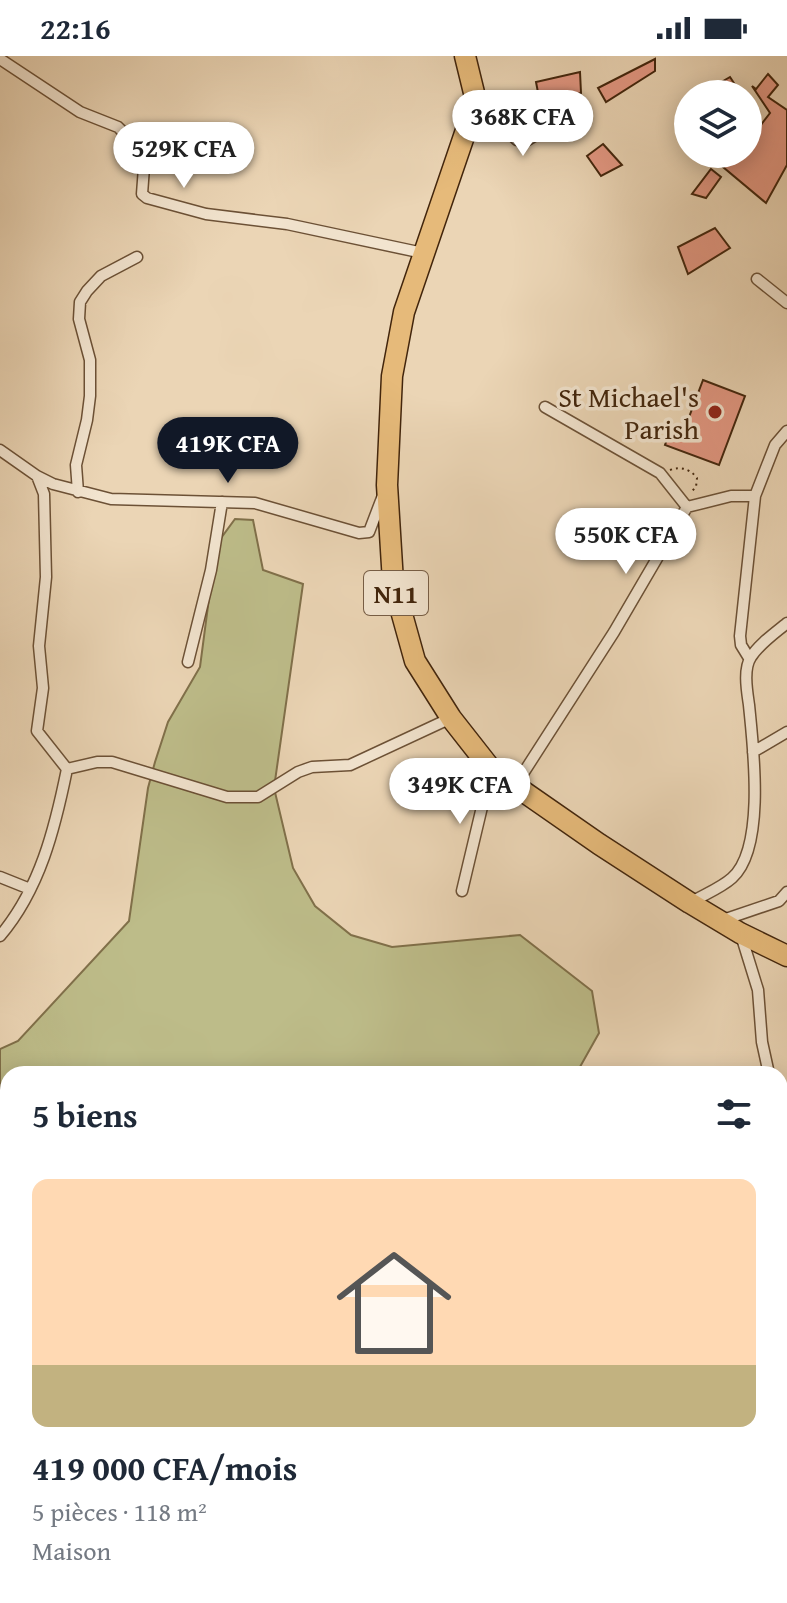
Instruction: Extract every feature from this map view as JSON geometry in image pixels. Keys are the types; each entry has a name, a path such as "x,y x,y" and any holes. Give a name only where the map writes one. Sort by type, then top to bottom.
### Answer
{"highway":[{"path":"465,56 476,101"},
{"name":"N11","path":"476,101 404,312 392,376 387,485 393,582 415,661 451,718 491,769 690,903 787,956"}],"street":[{"path":"0,59 80,112 118,127 145,154 141,188 147,198 206,214 287,224 423,253"},
{"path":"476,101 517,140 526,141 579,109"},
{"path":"78,492 76,465 90,396 90,360 79,319 80,302 101,276 137,257"},
{"path":"757,279 787,303"},
{"path":"545,407 660,473 685,504"},
{"path":"690,903 734,877 745,859 752,838 753,752 747,686 749,658 741,645 740,636 755,496 775,445 787,431"},
{"path":"0,450 37,476 78,492 122,500 255,503 359,533 369,532 387,485"},
{"path":"37,476 44,494 46,577 39,646 44,676 37,731 67,769"},
{"path":"44,494 53,484"},
{"path":"685,504 731,496 755,496"},
{"path":"188,662 211,570 222,502"},
{"path":"515,786 614,632 685,504"},
{"path":"749,658 787,623"},
{"path":"67,769 112,762 227,797 258,797 298,772 312,767 350,765 451,718"},
{"path":"753,752 787,732"},
{"path":"0,936 19,913 50,844 67,769"},
{"path":"462,891 491,769"},
{"path":"0,877 30,889"},
{"path":"723,920 779,901 787,892"},
{"path":"740,933 758,990 760,1029 767,1066"}],"path":[{"path":"660,473 682,468 697,478 696,487 685,504"}],"shaded area":[{"path":"235,519 253,520 263,570 303,584 274,788 293,868 315,906 351,935 392,947 520,935 592,991 599,1033 580,1066 0,1066 0,1049 18,1041 129,921 148,788 155,762 168,722 200,667 216,545"}],"building":[{"path":"655,59 655,71 606,102 598,88"},
{"path":"580,72 581,93 540,103 536,82"},
{"path":"768,74 778,85 768,97 787,110 787,165 766,203 724,168 762,168 762,123 770,113 762,101 762,82"},
{"path":"603,144 622,165 601,176 587,156"},
{"path":"711,169 721,177 706,198 692,194"},
{"path":"715,228 730,248 688,274 678,247"},
{"name":"St Michael's Parish","path":"703,380 745,396 719,465 665,445 671,429 683,433"}],"place":[{"name":"St Michael's Parish","path":"715,412"}]}
